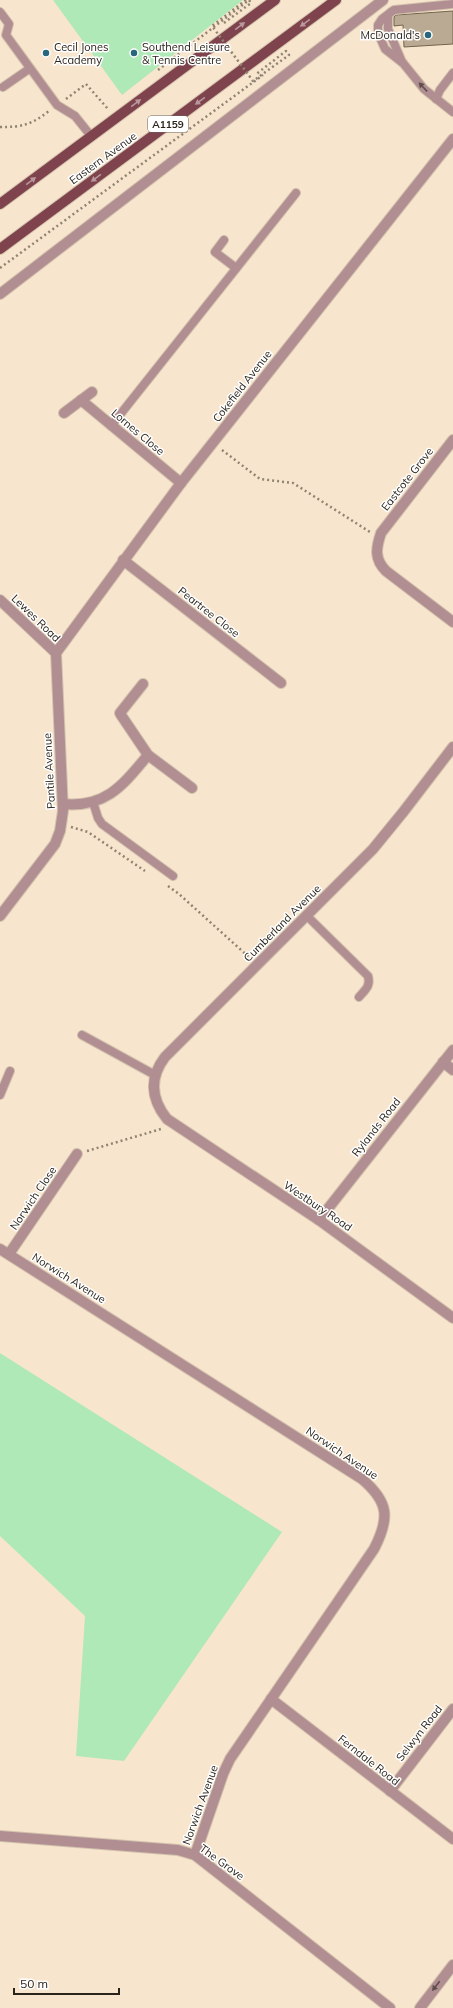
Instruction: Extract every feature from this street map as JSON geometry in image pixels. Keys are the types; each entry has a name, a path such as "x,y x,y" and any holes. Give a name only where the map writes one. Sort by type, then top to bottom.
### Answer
{"main road":[{"path":"0,204 275,0"},
{"name":"Eastern Avenue","path":"0,249 336,0"}],"street":[{"path":"0,294 383,0"},
{"name":"Cokefield Avenue","path":"56,654 123,560 212,442 453,140"},
{"path":"64,413 92,392"},
{"name":"Lornes Close","path":"81,400 181,483"},
{"name":"Eastcote Grove","path":"380,535 453,440"},
{"path":"380,535 376,555 379,564 453,622"},
{"name":"Peartree Close","path":"123,560 281,683"},
{"name":"Lewes Road","path":"0,600 56,654"},
{"name":"Pantile Avenue","path":"0,916 55,844 61,823 63,804 56,654"},
{"path":"143,684 120,713 148,755 192,788"},
{"name":"Cumberland Avenue","path":"171,1122 159,1109 155,1100 153,1089 158,1066 165,1057 373,849 453,747"},
{"path":"63,804 72,805 93,802 106,797 116,791 148,755"},
{"name":"Rylands Road","path":"319,1220 453,1050"},
{"path":"443,1062 453,1070"},
{"name":"Westbury Road","path":"171,1122 319,1220 453,1318"},
{"name":"Norwich Close","path":"4,1252 77,1154"},
{"name":"Norwich Avenue","path":"4,1252 356,1474 376,1490 384,1505 385,1520 381,1535 374,1549 230,1758 222,1774 195,1855"},
{"name":"Ferndale Road","path":"271,1699 453,1839"},
{"name":"Selwyn Road","path":"390,1791 453,1709"},
{"name":"The Grove","path":"0,1836 178,1850 195,1855 390,2008"},
{"path":"420,2008 453,1965"}],"lane":[{"path":"453,4 394,10 388,15 388,29 403,63 424,89 453,112"},
{"path":"0,12 8,24 4,33 29,68 57,105 75,116 91,136"},
{"path":"3,87 29,68"},
{"path":"436,100 440,90 453,72"},
{"path":"111,426 296,193"},
{"path":"224,240 216,252 236,268"},
{"path":"93,802 98,818 102,824 174,876"},
{"path":"306,915 368,976 370,983 359,997"},
{"path":"82,1035 155,1075"},
{"path":"0,1095 10,1071"}],"path":[{"path":"246,0 212,26 253,81 290,55 286,51 255,74"},
{"path":"156,72 223,21 251,3 249,0"},
{"path":"0,268 290,55"},
{"path":"0,127 20,127 35,122 86,84 108,110 114,105"},
{"path":"212,442 260,479 292,483 380,535"},
{"path":"61,823 88,832 148,873"},
{"path":"167,886 179,894 258,964"},
{"path":"77,1154 171,1122"}],"green space":[{"name":"Southend Leisure & Tennis Centre","path":"53,0 243,0 122,95"},
{"path":"0,1353 282,1532 124,1761 76,1756 85,1616 0,1536"}],"building":[{"name":"McDonald's","path":"453,11 453,44 404,47 403,25 394,26 394,17 396,15"}],"place":[{"name":"McDonald's","path":"428,35"},
{"name":"Cecil Jones Academy","path":"46,53"},
{"name":"Southend Leisure & Tennis Centre","path":"134,53"}]}
